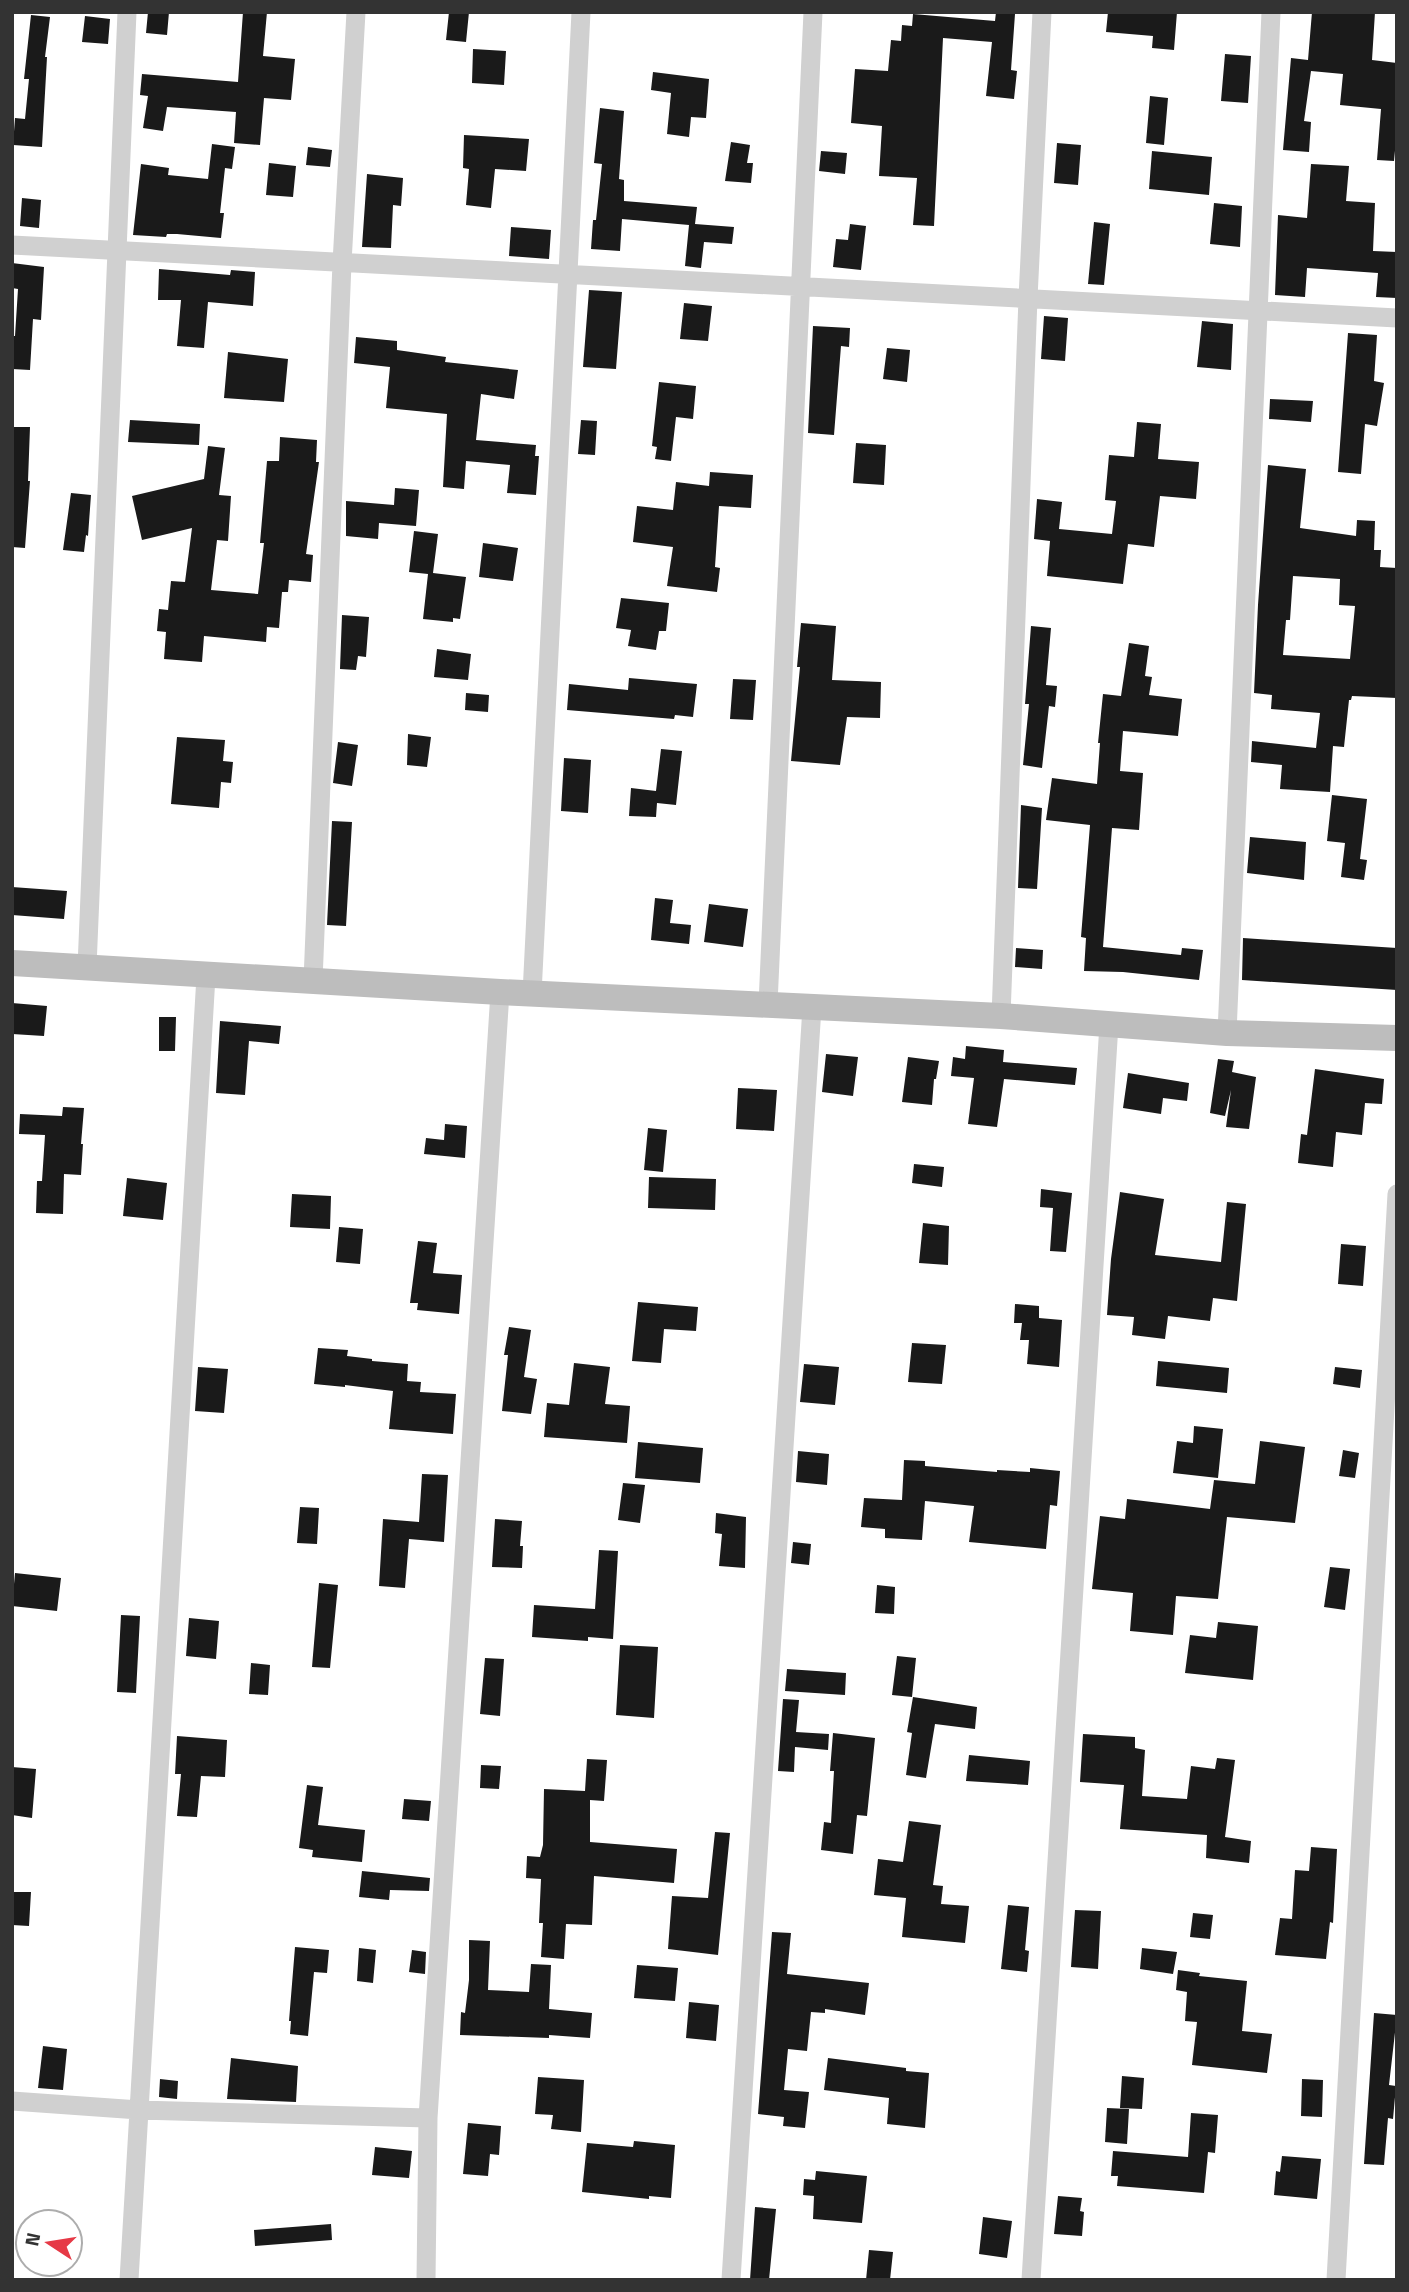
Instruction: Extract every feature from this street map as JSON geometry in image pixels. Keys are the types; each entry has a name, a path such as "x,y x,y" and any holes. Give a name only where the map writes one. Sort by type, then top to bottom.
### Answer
{"main road":[{"path":"12,962 532,994 1001,1016 1227,1033 1397,1038"}],"street":[{"path":"87,967 127,12"},
{"path":"313,981 342,263 356,12"},
{"path":"532,994 581,12"},
{"path":"768,1004 813,12"},
{"path":"1001,1016 1028,298 1042,12"},
{"path":"1227,1033 1271,12"},
{"path":"12,245 1397,318"},
{"path":"129,2280 206,976"},
{"path":"426,2280 428,2118 500,992"},
{"path":"731,2280 812,1007"},
{"path":"1031,2280 1109,1024"},
{"path":"1336,2280 1397,1194"},
{"path":"12,2101 139,2110 428,2118"}],"building":[{"path":"148,12 169,12 167,35 146,33"},
{"path":"243,12 267,12 263,56 295,59 291,100 264,98 260,145 234,143 236,112 167,107 163,131 143,128 148,96 140,95 142,74 238,82"},
{"path":"449,12 469,12 466,42 446,40"},
{"path":"996,12 1015,14 1011,70 1017,71 1014,99 986,96 992,42 943,38 934,226 913,225 917,178 879,176 882,126 851,123 855,69 888,71 891,40 901,41 902,25 912,26 913,14 995,21"},
{"path":"1108,12 1177,12 1174,50 1152,48 1153,36 1106,32"},
{"path":"1312,12 1375,12 1372,60 1397,63 1394,161 1377,160 1381,109 1340,105 1343,74 1311,71 1304,121 1311,122 1309,152 1283,150 1291,58 1308,60"},
{"path":"31,15 50,17 45,57 42,147 13,145 15,118 25,119 29,79 24,79"},
{"path":"85,16 110,19 108,44 82,42"},
{"path":"473,49 506,51 504,85 472,83"},
{"path":"1225,54 1251,56 1248,103 1221,101"},
{"path":"653,72 709,79 706,118 691,117 689,137 667,134 671,93 651,90"},
{"path":"1150,96 1168,98 1164,145 1146,143"},
{"path":"600,108 624,111 619,179 624,180 624,201 697,207 695,224 734,227 732,244 704,242 701,268 685,266 689,225 622,219 620,251 591,249 602,164 594,163"},
{"path":"464,135 529,139 526,171 495,169 491,208 466,205 469,169 463,168"},
{"path":"731,142 750,145 747,163 753,163 751,183 725,181"},
{"path":"1057,143 1081,145 1078,185 1054,183"},
{"path":"212,144 235,147 232,169 225,168 220,213 224,213 221,238 177,234 167,234 166,237 133,235 141,164 169,168 168,175 208,179"},
{"path":"308,147 332,150 330,167 306,165"},
{"path":"821,151 847,153 845,174 819,171"},
{"path":"1152,151 1212,157 1209,195 1149,189"},
{"path":"269,163 296,166 293,197 266,195"},
{"path":"1311,164 1349,166 1346,201 1375,203 1373,251 1397,252 1397,298 1376,297 1378,273 1307,268 1305,297 1275,295 1278,215 1307,218"},
{"path":"367,174 403,178 401,206 393,205 391,248 362,247"},
{"path":"22,198 41,200 39,228 20,226"},
{"path":"1214,203 1242,206 1240,247 1210,244"},
{"path":"1094,222 1110,224 1104,285 1088,284"},
{"path":"850,224 866,226 861,270 833,267 836,239 848,240"},
{"path":"511,227 551,230 549,259 509,256"},
{"path":"12,263 44,267 41,320 33,319 30,370 12,369 12,336 15,336 18,289 12,288"},
{"path":"159,269 230,275 231,270 255,272 253,306 208,302 204,348 177,346 181,300 158,300"},
{"path":"589,290 622,292 616,369 583,367"},
{"path":"684,303 712,306 708,341 680,339"},
{"path":"1044,316 1068,318 1065,361 1041,359"},
{"path":"1202,321 1233,324 1231,370 1197,367"},
{"path":"813,326 850,328 849,347 841,346 834,435 808,433"},
{"path":"1348,333 1377,335 1374,381 1384,383 1377,426 1365,424 1361,474 1338,472"},
{"path":"356,337 397,341 397,350 446,357 445,362 518,370 514,399 481,394 476,440 536,445 535,456 539,456 536,495 507,493 510,465 466,461 464,489 443,487 447,414 386,408 390,367 354,363"},
{"path":"887,348 910,350 907,382 883,379"},
{"path":"228,352 288,359 284,402 224,398"},
{"path":"659,382 696,386 693,419 676,417 671,461 655,459 657,447 652,446"},
{"path":"1270,399 1313,401 1311,422 1269,419"},
{"path":"130,420 200,424 199,445 128,442"},
{"path":"581,420 597,421 595,455 578,454"},
{"path":"1137,422 1161,424 1158,459 1199,462 1196,499 1160,496 1154,547 1128,544 1123,584 1047,576 1050,541 1034,539 1037,499 1062,502 1059,529 1112,534 1116,501 1105,500 1109,455 1134,457"},
{"path":"12,427 30,427 30,481 25,548 12,547"},
{"path":"280,437 317,440 316,462 319,462 306,554 313,555 311,582 289,580 288,592 282,592 279,628 267,627 266,642 204,636 202,662 164,659 166,632 157,631 159,609 168,610 171,581 185,582 192,528 142,540 132,496 204,479 208,446 225,448 219,495 231,496 228,541 217,540 211,590 258,594 264,543 260,543 267,461 279,461"},
{"path":"856,443 886,445 884,485 853,483"},
{"path":"1268,465 1306,469 1300,528 1356,536 1357,520 1375,521 1374,550 1381,550 1380,567 1397,568 1397,698 1352,696 1349,700 1344,747 1333,746 1330,792 1280,789 1282,765 1251,762 1252,741 1316,748 1320,713 1271,709 1272,695 1254,693","holes":["1293,576 1340,579 1339,605 1355,606 1350,659 1283,655 1286,620 1290,620"]},
{"path":"710,472 753,475 751,508 719,506 715,567 720,568 717,592 667,586 673,547 633,542 637,506 673,510 676,482 709,486"},
{"path":"395,488 419,490 416,526 379,523 378,539 346,536 346,501 394,505"},
{"path":"71,493 91,495 84,552 63,550"},
{"path":"414,531 438,534 433,573 466,577 460,619 453,618 453,622 423,619 428,574 409,572"},
{"path":"483,543 518,548 513,581 479,577"},
{"path":"621,598 669,603 666,631 659,631 656,650 628,646 631,630 616,628"},
{"path":"342,615 369,617 366,657 358,656 356,670 340,669"},
{"path":"801,623 836,626 832,680 881,682 880,718 847,717 840,765 791,761 800,667 797,667"},
{"path":"1031,626 1051,628 1046,685 1057,686 1055,707 1049,706 1042,768 1023,765 1029,704 1025,704"},
{"path":"1129,643 1149,646 1145,676 1152,677 1149,695 1182,699 1178,736 1123,731 1120,771 1143,773 1139,830 1112,828 1103,947 1181,955 1182,948 1203,950 1199,980 1084,971 1086,938 1081,937 1090,825 1046,820 1052,778 1097,784 1103,694 1121,696"},
{"path":"437,649 471,654 468,680 434,677"},
{"path":"629,678 697,684 693,717 675,715 674,719 567,710 569,684 628,690"},
{"path":"733,679 756,680 753,720 730,719"},
{"path":"466,693 489,695 488,712 465,710"},
{"path":"408,734 431,737 427,767 407,765"},
{"path":"177,737 225,740 223,761 233,762 231,783 221,782 219,808 171,804"},
{"path":"338,742 358,745 352,786 333,783"},
{"path":"661,749 682,751 676,805 657,803 656,817 629,816 631,788 656,791"},
{"path":"564,758 591,760 588,813 561,811"},
{"path":"1332,795 1367,799 1360,859 1367,860 1364,880 1341,877 1345,843 1327,841"},
{"path":"1021,805 1042,808 1037,889 1018,888"},
{"path":"332,821 352,822 346,926 327,925"},
{"path":"1250,837 1306,842 1304,880 1247,873"},
{"path":"12,887 67,891 64,919 12,915"},
{"path":"655,898 673,900 670,923 691,925 689,944 651,940"},
{"path":"709,904 748,909 743,947 704,942"},
{"path":"1243,938 1397,948 1397,990 1242,980"},
{"path":"1016,948 1043,950 1042,969 1015,967"},
{"path":"12,1003 47,1006 44,1036 12,1034"},
{"path":"159,1017 176,1017 175,1051 159,1051"},
{"path":"220,1021 281,1026 279,1044 249,1041 245,1095 216,1093"},
{"path":"966,1046 1004,1050 1003,1062 1077,1068 1075,1085 1004,1079 997,1127 968,1124 974,1078 951,1076 953,1057 965,1059"},
{"path":"826,1054 858,1057 853,1096 822,1092"},
{"path":"908,1057 939,1061 934,1079 932,1105 902,1102"},
{"path":"1218,1059 1234,1061 1232,1072 1256,1077 1249,1129 1226,1127 1231,1090 1225,1116 1210,1113"},
{"path":"1315,1069 1384,1079 1382,1104 1365,1103 1362,1135 1336,1132 1333,1167 1298,1163 1301,1134 1307,1135"},
{"path":"1128,1073 1189,1083 1187,1101 1163,1098 1161,1114 1123,1108"},
{"path":"738,1088 777,1090 774,1131 736,1129"},
{"path":"63,1107 84,1108 81,1175 64,1174 63,1214 36,1213 37,1181 42,1181 45,1135 19,1134 20,1114 62,1116"},
{"path":"445,1124 467,1126 465,1158 424,1154 426,1138 444,1140"},
{"path":"648,1128 667,1130 663,1172 644,1170"},
{"path":"914,1164 944,1167 942,1187 912,1183"},
{"path":"649,1177 716,1179 715,1210 648,1208"},
{"path":"127,1178 167,1183 163,1220 123,1216"},
{"path":"1041,1189 1072,1193 1066,1252 1050,1251 1053,1208 1040,1207"},
{"path":"1120,1192 1164,1199 1155,1255 1221,1262 1227,1202 1246,1204 1237,1301 1213,1298 1210,1321 1168,1316 1165,1339 1132,1335 1134,1317 1107,1315"},
{"path":"292,1194 331,1196 330,1229 290,1227"},
{"path":"923,1223 949,1226 948,1265 919,1263"},
{"path":"339,1227 363,1229 360,1264 336,1262"},
{"path":"418,1241 437,1243 433,1273 462,1275 459,1314 417,1310 418,1303 410,1303"},
{"path":"1341,1244 1366,1246 1363,1286 1338,1284"},
{"path":"638,1302 698,1307 696,1331 664,1329 661,1363 632,1361"},
{"path":"1015,1304 1039,1306 1039,1318 1062,1320 1059,1367 1027,1364 1029,1340 1020,1340 1022,1323 1014,1323"},
{"path":"509,1327 531,1330 524,1377 537,1379 531,1414 502,1411 508,1355 504,1355"},
{"path":"912,1343 946,1345 942,1384 908,1382"},
{"path":"318,1348 348,1350 347,1356 372,1361 408,1364 407,1381 421,1382 420,1392 456,1394 453,1434 389,1429 393,1391 314,1384"},
{"path":"1158,1361 1229,1368 1227,1393 1156,1386"},
{"path":"574,1363 610,1367 605,1404 630,1406 627,1443 544,1437 547,1403 569,1405"},
{"path":"804,1364 839,1367 835,1405 800,1402"},
{"path":"198,1367 228,1369 224,1413 195,1411"},
{"path":"1335,1367 1362,1370 1360,1388 1333,1384"},
{"path":"1194,1426 1223,1429 1218,1478 1173,1473 1177,1441 1193,1443"},
{"path":"1260,1441 1305,1447 1295,1523 1227,1517 1218,1599 1176,1596 1173,1635 1130,1631 1133,1593 1092,1589 1100,1516 1125,1519 1127,1499 1210,1509 1214,1480 1255,1484"},
{"path":"638,1442 703,1448 700,1483 635,1478"},
{"path":"1343,1450 1359,1453 1355,1478 1339,1476"},
{"path":"798,1451 829,1454 827,1485 796,1482"},
{"path":"904,1460 925,1461 925,1466 997,1472 1030,1472 1030,1468 1060,1471 1057,1506 1050,1505 1046,1549 969,1542 974,1506 925,1501 922,1540 885,1538 885,1529 861,1527 864,1498 902,1500"},
{"path":"422,1474 448,1475 444,1542 409,1539 405,1588 379,1586 383,1519 419,1522"},
{"path":"623,1483 645,1485 640,1523 618,1520"},
{"path":"300,1507 319,1508 317,1544 297,1543"},
{"path":"716,1513 746,1517 745,1568 719,1566 722,1534 715,1533"},
{"path":"495,1519 522,1521 522,1568 492,1567"},
{"path":"793,1542 811,1544 809,1565 791,1563"},
{"path":"599,1550 618,1551 613,1639 588,1637 588,1641 532,1637 534,1605 595,1609"},
{"path":"1330,1567 1350,1569 1345,1610 1324,1607"},
{"path":"15,1573 61,1578 57,1611 12,1606"},
{"path":"319,1583 338,1585 330,1668 312,1667"},
{"path":"877,1585 895,1587 894,1614 875,1613"},
{"path":"121,1615 140,1616 136,1693 117,1692"},
{"path":"189,1618 219,1621 216,1659 186,1656"},
{"path":"1218,1622 1258,1626 1253,1680 1185,1673 1190,1635 1216,1638"},
{"path":"620,1645 658,1647 654,1718 616,1715"},
{"path":"897,1656 916,1658 912,1697 892,1695"},
{"path":"485,1658 504,1659 500,1716 480,1714"},
{"path":"251,1663 270,1665 268,1695 249,1694"},
{"path":"787,1669 846,1673 845,1695 785,1691"},
{"path":"913,1697 977,1707 975,1729 935,1724 926,1778 906,1775 912,1733 907,1732"},
{"path":"783,1699 799,1700 796,1732 829,1734 828,1750 795,1747 794,1772 778,1771"},
{"path":"833,1733 875,1738 867,1816 857,1815 853,1854 821,1850 824,1822 831,1823 834,1771 830,1771"},
{"path":"1083,1734 1135,1737 1135,1748 1145,1750 1142,1796 1187,1799 1191,1766 1215,1769 1217,1758 1235,1760 1225,1837 1251,1841 1249,1863 1206,1858 1207,1835 1120,1829 1124,1785 1080,1782"},
{"path":"177,1736 227,1740 225,1777 201,1776 197,1817 177,1816 181,1774 175,1774"},
{"path":"969,1755 1030,1761 1028,1785 966,1781"},
{"path":"587,1759 607,1760 604,1801 590,1800 590,1842 677,1849 674,1883 594,1876 592,1925 566,1924 564,1959 541,1957 541,1879 526,1878 527,1856 540,1857 543,1845 544,1789 585,1791"},
{"path":"481,1765 501,1766 499,1789 480,1788"},
{"path":"12,1767 36,1769 32,1818 12,1815"},
{"path":"307,1785 323,1787 318,1825 365,1830 362,1862 312,1857 313,1850 299,1848"},
{"path":"404,1799 431,1801 429,1821 402,1819"},
{"path":"909,1821 941,1825 933,1885 943,1886 941,1904 969,1906 965,1943 902,1937 906,1898 874,1895 878,1859 903,1862"},
{"path":"715,1832 730,1833 718,1955 668,1949 672,1896 708,1898"},
{"path":"1311,1847 1337,1849 1333,1923 1330,1922 1326,1959 1275,1955 1280,1918 1292,1919 1295,1870 1309,1871"},
{"path":"362,1871 430,1878 429,1891 390,1890 389,1900 359,1897"},
{"path":"12,1892 31,1892 29,1926 12,1925"},
{"path":"1008,1905 1029,1907 1025,1950 1029,1951 1027,1972 1001,1969"},
{"path":"1075,1910 1101,1911 1098,1969 1071,1967"},
{"path":"1193,1913 1213,1915 1210,1939 1190,1937"},
{"path":"772,1932 791,1933 787,1974 869,1983 865,2015 825,2009 825,2013 811,2012 807,2051 788,2049 784,2090 809,2092 805,2128 783,2126 784,2117 758,2114"},
{"path":"469,1940 490,1941 488,1990 529,1992 531,1964 551,1965 549,2009 592,2013 590,2038 460,2035 461,2012 465,2013 469,1980"},
{"path":"295,1947 329,1950 327,1973 314,1972 308,2036 290,2034"},
{"path":"359,1948 376,1950 373,1983 357,1981"},
{"path":"1142,1948 1177,1952 1173,1974 1140,1969"},
{"path":"412,1950 426,1952 425,1974 409,1972"},
{"path":"637,1965 678,1968 675,2001 634,1998"},
{"path":"1178,1970 1200,1973 1199,1976 1247,1981 1242,2031 1272,2034 1267,2073 1192,2065 1197,2022 1185,2021 1187,1992 1176,1990"},
{"path":"689,2002 719,2005 716,2041 686,2038"},
{"path":"1374,2013 1397,2015 1389,2085 1396,2086 1393,2119 1388,2118 1384,2165 1364,2164"},
{"path":"43,2046 67,2049 63,2090 38,2088"},
{"path":"231,2058 298,2066 296,2102 227,2099"},
{"path":"828,2058 929,2073 925,2128 887,2124 889,2098 824,2090"},
{"path":"1122,2076 1144,2078 1142,2109 1120,2108"},
{"path":"538,2077 584,2080 581,2132 551,2129 553,2115 535,2114"},
{"path":"160,2079 178,2081 177,2099 159,2097"},
{"path":"1302,2079 1323,2080 1322,2117 1301,2116"},
{"path":"1107,2108 1129,2109 1127,2144 1105,2142"},
{"path":"1191,2113 1218,2115 1215,2153 1208,2152 1204,2193 1117,2186 1118,2176 1111,2176 1113,2151 1188,2157"},
{"path":"468,2123 501,2126 499,2155 490,2154 488,2176 463,2174"},
{"path":"634,2141 675,2145 671,2198 649,2196 649,2199 582,2192 587,2143 633,2147"},
{"path":"375,2147 412,2151 409,2178 372,2175"},
{"path":"1282,2156 1321,2159 1317,2199 1274,2195 1276,2171 1280,2172"},
{"path":"816,2171 867,2176 862,2223 813,2219 814,2196 803,2195 804,2179 815,2180"},
{"path":"1058,2196 1082,2198 1082,2236 1054,2234"},
{"path":"755,2207 776,2209 769,2280 750,2280"},
{"path":"983,2217 1012,2221 1007,2258 979,2254"},
{"path":"331,2224 332,2240 255,2246 254,2230"},
{"path":"869,2250 893,2252 890,2280 866,2280"}]}
